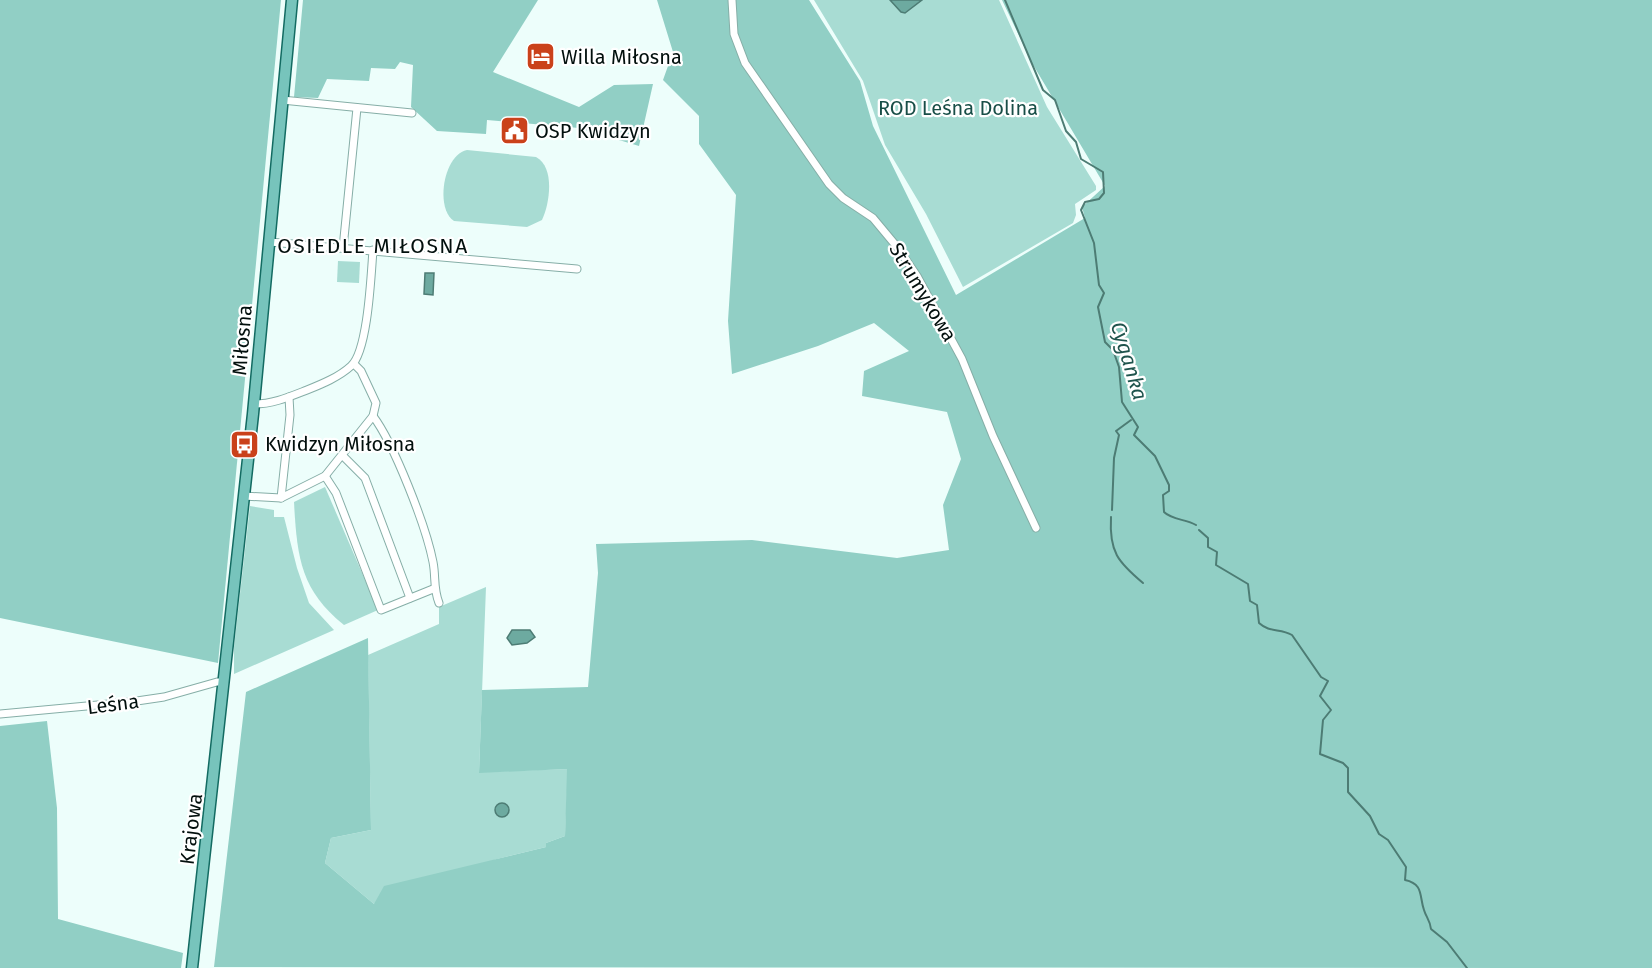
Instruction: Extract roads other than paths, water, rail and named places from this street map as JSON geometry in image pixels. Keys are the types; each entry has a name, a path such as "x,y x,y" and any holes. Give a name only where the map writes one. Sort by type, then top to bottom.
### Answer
{"main road":[{"name":"Miłosna","path":"224,688 254,404 292,0"},
{"name":"Krajowa","path":"192,968 224,688"}],"street":[{"name":"Strumykowa","path":"732,0 734,34 745,63 829,184 843,198 873,218 917,276 962,359 993,436 1033,516 1036,528"},
{"path":"282,100 412,113"},
{"path":"343,248 357,108"},
{"path":"270,242 577,269"},
{"path":"254,404 266,404 289,397 328,381 354,363 359,355 365,326 373,250"},
{"path":"244,496 281,498 325,476 373,416 376,403 361,371 354,363"},
{"path":"281,498 290,415 289,397"},
{"path":"373,416 386,433 422,526 433,563 433,589 439,603"},
{"path":"342,455 365,478 410,598"},
{"path":"325,476 336,493 381,610 433,589"},
{"name":"Leśna","path":"0,714 164,697 217,682 224,688"}],"waterway":[{"name":"Cyganka","path":"1005,0 1043,90 1055,100 1066,131 1076,142 1081,159 1103,172 1104,193 1099,199 1085,202 1081,210 1094,243 1099,285 1104,293 1098,307 1105,342 1113,350 1119,367 1122,402 1138,427 1134,435 1155,456 1169,485 1169,491 1163,495 1164,512 1171,517 1196,525"},
{"path":"1112,510 1114,458 1119,435 1116,431 1131,420"},
{"path":"1111,517 1112,539 1117,555 1127,569 1143,583"},
{"name":"Cyganka","path":"1199,530 1208,538 1208,547 1217,552 1216,565 1248,584 1250,601 1257,605 1259,623 1267,628 1292,635 1321,677 1328,681 1320,696 1331,710 1323,720 1320,754 1343,763 1348,768 1348,792 1370,816 1379,834 1388,840 1406,867 1405,880 1415,884 1420,891 1431,929 1447,942 1467,968"}],"place":[{"name":"Willa Miłosna","path":"540,57"},
{"name":"OSP Kwidzyn","path":"514,131"},
{"name":"Kwidzyn Miłosna","path":"244,444"}],"district":[{"name":"OSIEDLE MIŁOSNA","path":"373,246"}],"park label":[{"name":"ROD Leśna Dolina","path":"958,108"}]}
